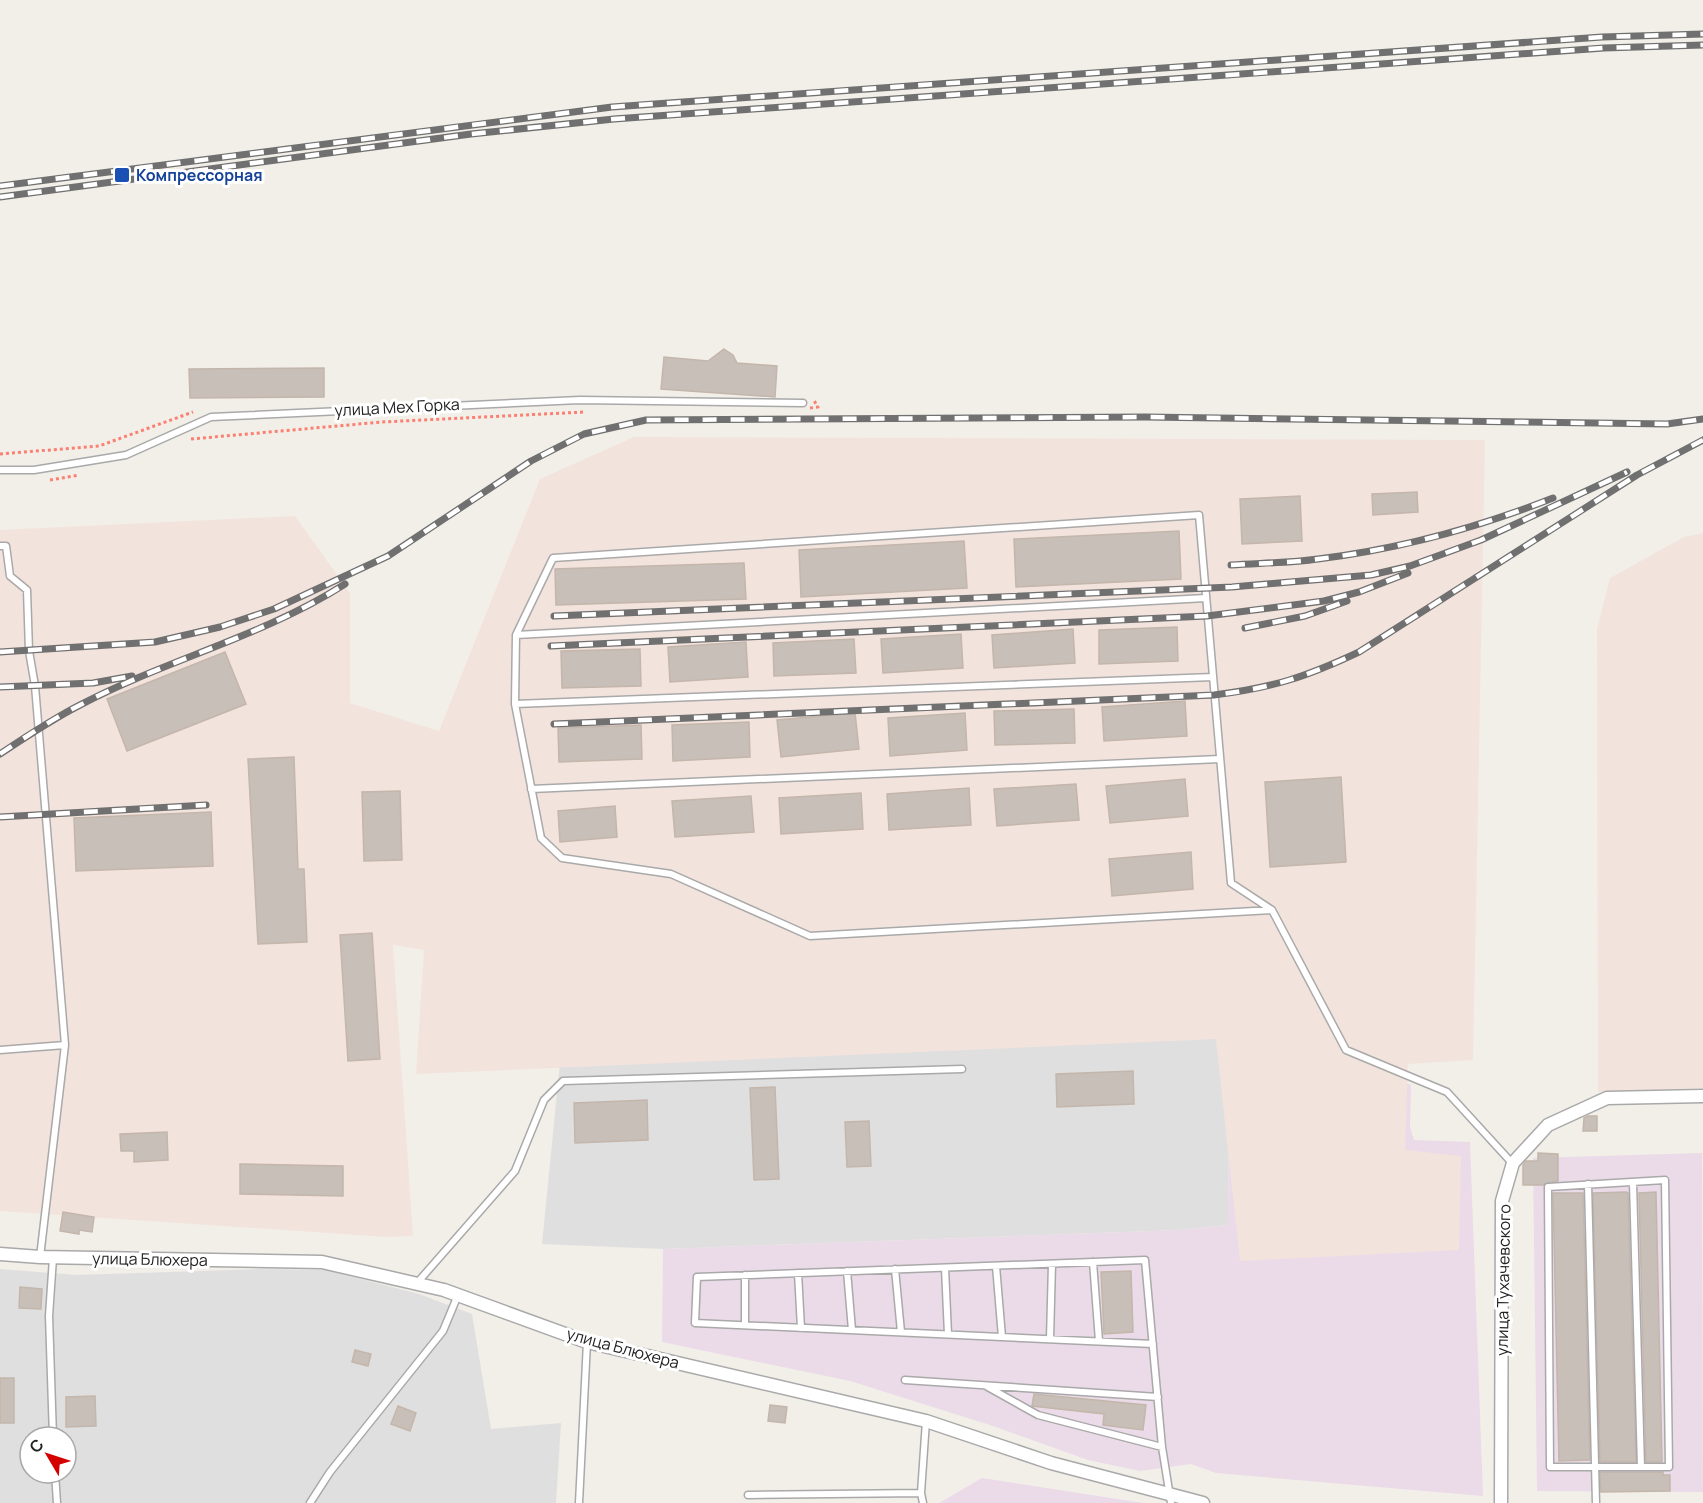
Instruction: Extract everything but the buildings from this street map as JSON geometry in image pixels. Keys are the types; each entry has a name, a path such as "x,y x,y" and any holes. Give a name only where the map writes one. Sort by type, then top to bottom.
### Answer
{"street":[{"name":"улица Тухачевского","path":"1501,1503 1502,1201 1513,1163 1548,1125 1607,1098 1703,1096"},
{"name":"улица Блюхера","path":"0,1254 46,1257 322,1262 458,1295 587,1342 926,1421 1051,1463 1170,1499 1203,1503"}],"lane":[{"name":"улица Мех Горка","path":"0,470 34,470 126,455 211,417 580,400 803,403"},
{"path":"1272,910 810,936 671,874 562,858 541,838 515,704 516,635 553,558 1199,515 1231,883 1272,910 1346,1050 1447,1092 1513,1163"},
{"path":"0,546 6,546 9,576 27,590 29,651 35,686 65,1045 46,1257 53,1425"},
{"path":"516,635 1206,598"},
{"path":"515,704 1213,677"},
{"path":"531,789 1220,759"},
{"path":"0,1050 65,1045"},
{"path":"417,1284 515,1171 544,1100 563,1081 962,1069"},
{"path":"1665,1180 1669,1467 1550,1467 1548,1187 1588,1184 1665,1180"},
{"path":"1633,1182 1641,1467"},
{"path":"1588,1184 1597,1468 1596,1503"},
{"path":"1153,1344 695,1323 697,1277 1145,1260 1153,1344 1158,1397 1162,1448 1170,1499"},
{"path":"1093,1262 1099,1341"},
{"path":"1050,1339 1052,1264"},
{"path":"996,1266 1002,1337"},
{"path":"945,1268 948,1334"},
{"path":"895,1269 901,1332"},
{"path":"847,1271 852,1330"},
{"path":"798,1273 801,1328"},
{"path":"745,1275 745,1325"},
{"path":"310,1503 330,1472 443,1331 458,1295"},
{"path":"579,1503 587,1342"},
{"path":"905,1380 1158,1397"},
{"path":"984,1385 1038,1415 1162,1448"},
{"path":"923,1503 921,1493 926,1421"},
{"path":"56,1485 57,1503"},
{"path":"748,1496 921,1493"}],"shaded area":[{"path":"634,437 1485,440 1473,1060 1408,1064 1405,1150 1461,1156 1459,1250 1240,1261 1216,1039 416,1074 424,950 393,945 413,1236 387,1237 0,1211 0,530 295,516 350,593 350,703 439,731 540,479"},
{"path":"1703,533 1703,1088 1598,1092 1597,629 1610,578 1684,537"},
{"path":"1229,1033 1228,1225 1178,1230 663,1249 542,1244 560,1063"},
{"path":"1229,1033 1339,1061 1411,1085 1410,1127 1414,1140 1470,1142 1483,1496 1216,1473 1191,1464 1140,1471 1088,1460 990,1425 850,1381 662,1342 663,1249 1178,1230 1228,1225"},
{"path":"1702,1153 1703,1492 1537,1491 1533,1158"},
{"path":"0,1269 77,1275 262,1269 326,1270 419,1294 472,1314 491,1429 561,1423 556,1503 0,1503"},
{"path":"982,1478 1143,1503 939,1503"}],"railway":[{"path":"0,186 612,107 1602,37 1703,34"},
{"path":"0,197 471,134 614,119 1604,48 1703,45"},
{"path":"0,652 155,642 220,627 274,609 388,556 531,461 584,434 646,420 1145,417 1667,424 1703,419"},
{"path":"554,724 1214,695 1271,685 1305,675 1359,652 1637,475 1703,440"},
{"path":"554,616 1232,587 1371,575 1410,566 1481,540 1627,472"},
{"path":"1231,565 1348,555 1408,543 1467,528 1553,498"},
{"path":"551,646 1207,616 1324,601 1359,592 1408,573"},
{"path":"0,754 82,704 282,618 345,584"},
{"path":"1245,628 1305,616 1347,601"},
{"path":"0,687 93,683 132,676"},
{"path":"0,817 206,805"}],"place":[{"name":"Компрессорная","path":"122,175"}]}
